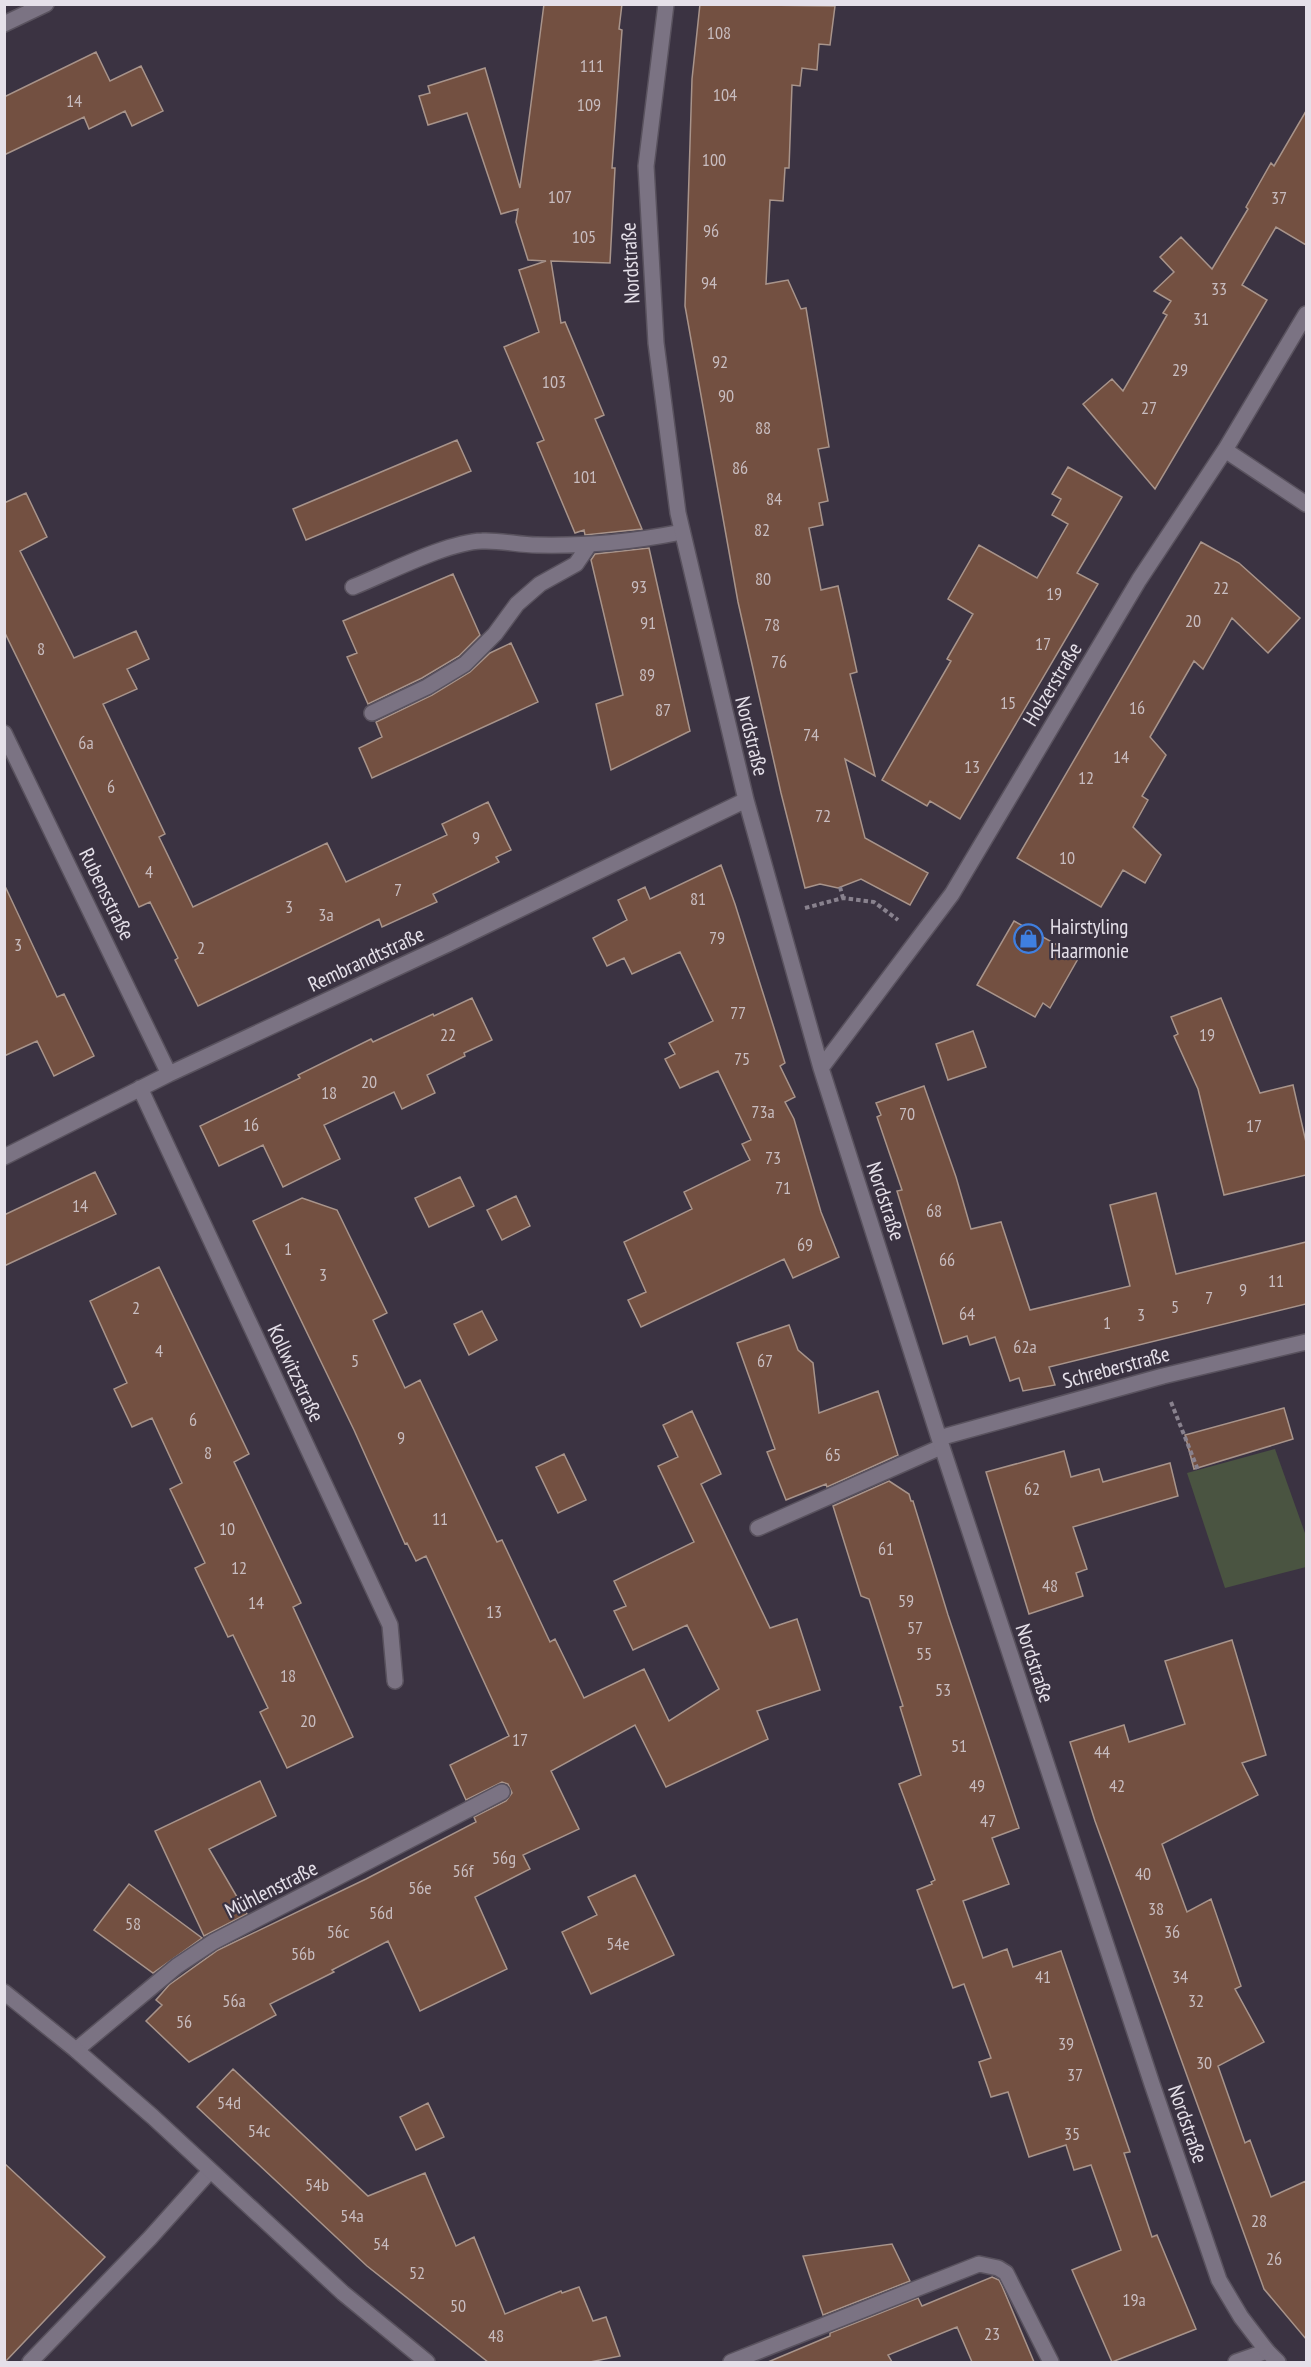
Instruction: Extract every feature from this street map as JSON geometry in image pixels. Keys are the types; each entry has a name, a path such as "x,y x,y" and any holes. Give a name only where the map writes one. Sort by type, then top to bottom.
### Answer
{"street":[{"path":"4,24 46,4"},
{"name":"Nordstraße","path":"666,4 646,166 656,344 682,532 746,800 821,1068 940,1442 1152,2084 1219,2280 1241,2317 1273,2357"},
{"name":"Holzerstraße","path":"821,1068 952,894 1139,580 1225,450 1306,314"},
{"path":"1225,450 1306,504"},
{"path":"353,587 451,547 482,541 533,545 589,545 631,542 682,532"},
{"path":"372,713 427,687 465,664 495,634 517,604 540,584 576,564 589,545"},
{"name":"Rubensstraße","path":"4,733 169,1074"},
{"name":"Rembrandtstraße","path":"4,1157 169,1074 448,944 746,800"},
{"name":"Kollwitzstraße","path":"140,1088 390,1625 395,1681"},
{"name":"Schreberstraße","path":"758,1528 940,1442 1163,1376 1306,1342"},
{"name":"Mühlenstraße","path":"76,2050 177,1966 213,1942 502,1792"},
{"path":"4,1992 76,2050 343,2293 428,2362"},
{"path":"30,2362 150,2238 210,2171"},
{"path":"731,2362 979,2264 998,2268 1006,2273 1051,2362"},
{"path":"1236,2362 1273,2357"}],"path":[{"path":"840,887 843,898"},
{"path":"779,915 843,898 874,902 920,938"},
{"path":"1163,1376 1176,1421 1198,1470"}],"green space":[{"path":"1275,1449 1306,1536 1306,1567 1225,1588 1187,1473"}],"building":[{"path":"544,4 622,4 612,168 615,168 610,263 551,261 561,323 565,322 604,415 595,419 642,529 585,535 584,530 575,533 537,443 544,440 504,347 539,332 519,270 546,261 528,260 516,222 518,209 501,214 467,113 428,125 419,96 430,93 428,86 485,68 520,188"},
{"path":"700,4 835,6 830,45 819,44 817,70 802,68 800,86 792,85 789,168 785,168 783,201 770,200 766,284 788,280 801,309 806,308 829,447 818,449 828,501 819,503 823,525 809,528 821,590 838,586 857,672 850,674 875,776 845,759 865,838 928,873 910,905 861,879 838,888 820,884 805,888 781,793 738,602 685,306 692,79"},
{"path":"96,52 110,81 141,66 163,111 132,126 125,111 89,129 84,117 4,155 4,97"},
{"path":"1306,111 1306,245 1276,227 1242,285 1267,300 1155,489 1083,404 1112,379 1123,391 1167,315 1163,313 1171,301 1154,291 1174,272 1160,257 1181,237 1212,269 1248,209 1246,207 1271,163 1274,166"},
{"path":"457,440 471,471 306,540 293,509"},
{"path":"1068,467 1122,497 1077,573 1098,584 960,819 930,801 927,806 882,780 951,661 947,659 973,614 948,599 979,545 1037,578 1068,524 1052,515 1061,499 1052,494"},
{"path":"26,493 47,537 20,551 74,658 136,631 149,659 127,669 137,689 103,704 165,834 159,837 193,907 327,843 346,882 447,835 442,824 488,802 511,850 496,857 499,862 433,894 437,902 382,927 379,919 198,1006 175,960 178,958 150,902 139,907 4,631 4,503"},
{"path":"1201,542 1239,563 1300,618 1268,653 1232,618 1203,669 1194,661 1150,737 1166,755 1142,796 1148,800 1133,827 1161,855 1145,883 1123,870 1101,907 1017,858"},
{"path":"649,548 690,731 611,770 596,704 623,695 591,560 595,554"},
{"path":"453,574 480,635 459,656 422,678 368,704 347,657 357,653 343,621"},
{"path":"511,643 538,702 372,778 359,748 382,737 376,722 432,695 470,672 490,653"},
{"path":"721,865 785,1063 780,1066 795,1097 785,1102 794,1119 821,1212 839,1257 793,1278 784,1259 641,1327 628,1300 646,1292 624,1242 692,1209 684,1192 750,1160 742,1144 751,1140 718,1071 680,1088 665,1059 675,1054 669,1043 713,1021 680,952 632,974 624,958 607,966 593,938 627,920 618,900 645,887 650,899"},
{"path":"4,884 57,997 64,994 94,1056 54,1076 37,1041 4,1056"},
{"path":"1014,921 1079,957 1050,1008 1043,1003 1035,1017 977,985"},
{"path":"472,998 492,1040 464,1053 465,1056 427,1075 435,1093 402,1109 394,1092 324,1125 340,1159 283,1187 263,1145 219,1166 200,1126 300,1078 298,1075 371,1039 373,1042"},
{"path":"1221,998 1260,1093 1293,1085 1306,1142 1306,1175 1224,1195 1198,1089 1174,1036 1178,1034 1171,1017"},
{"path":"973,1031 986,1067 948,1080 936,1044"},
{"path":"924,1086 956,1177 971,1229 1001,1222 1030,1310 1130,1286 1110,1205 1156,1193 1176,1274 1306,1242 1306,1304 1049,1367 1055,1385 1023,1391 1019,1378 1010,1381 995,1337 970,1345 967,1336 943,1344 897,1191 902,1190 877,1117 881,1115 876,1103"},
{"path":"95,1172 116,1214 4,1266 4,1215"},
{"path":"460,1177 474,1206 429,1227 415,1198"},
{"path":"516,1196 530,1226 502,1240 487,1210"},
{"path":"302,1198 337,1210 387,1313 373,1320 405,1388 420,1380 497,1542 502,1540 550,1642 555,1639 584,1698 644,1669 669,1721 719,1689 687,1625 633,1650 614,1611 626,1606 614,1581 694,1542 658,1466 678,1457 663,1425 692,1411 721,1474 701,1484 770,1628 797,1619 820,1690 757,1711 768,1739 666,1787 635,1725 551,1771 579,1829 523,1855 530,1869 475,1897 507,1969 420,2011 388,1941 332,1970 334,1972 270,2004 276,2015 189,2062 146,2021 162,2005 156,2000 169,1985 218,1950 366,1879 476,1822 474,1817 506,1801 512,1793 508,1784 502,1782 466,1800 450,1765 509,1736 426,1556 416,1561 407,1543 405,1544 354,1430 253,1221"},
{"path":"159,1267 249,1454 234,1462 301,1603 293,1607 353,1737 287,1768 260,1712 268,1708 233,1635 228,1637 195,1568 205,1563 170,1489 182,1483 152,1418 132,1427 114,1389 127,1383 90,1301"},
{"path":"482,1311 497,1340 469,1355 454,1324"},
{"path":"789,1325 798,1350 813,1363 819,1413 878,1391 898,1455 827,1487 826,1484 786,1500 767,1452 775,1449 737,1343"},
{"path":"1284,1408 1293,1439 1194,1469 1185,1435"},
{"path":"1064,1451 1071,1477 1099,1469 1103,1482 1170,1463 1178,1496 1073,1527 1087,1569 1076,1573 1083,1596 1029,1614 986,1472"},
{"path":"564,1454 586,1500 558,1513 536,1467"},
{"path":"889,1481 909,1494 913,1501 948,1615 1019,1828 992,1838 1009,1884 963,1901 983,1958 1007,1949 1013,1967 1061,1951 1130,2152 1124,2153 1152,2237 1157,2235 1196,2329 1112,2362 1072,2270 1121,2250 1091,2165 1074,2170 1066,2145 1029,2157 1008,2092 991,2097 979,2062 991,2058 964,1984 953,1988 917,1890 932,1884 931,1882 935,1880 899,1784 921,1775 900,1707 903,1706 869,1599 861,1596 833,1506"},
{"path":"1232,1640 1266,1755 1242,1763 1258,1795 1162,1844 1187,1912 1211,1899 1241,1986 1235,1989 1264,2042 1218,2066 1245,2143 1250,2140 1271,2197 1306,2181 1306,2339 1264,2289 1095,1821 1070,1742 1124,1725 1129,1742 1185,1724 1165,1661"},
{"path":"260,1781 276,1816 209,1849 247,1914 204,1936 155,1831"},
{"path":"635,1875 674,1955 591,1994 562,1932 597,1915 588,1897"},
{"path":"129,1884 202,1938 153,1973 94,1930"},
{"path":"233,2069 368,2196 425,2173 456,2246 474,2237 505,2314 561,2291 562,2293 579,2287 593,2321 606,2317 620,2356 590,2362 488,2362 367,2266 197,2107"},
{"path":"428,2103 444,2137 416,2150 400,2117"},
{"path":"4,2163 105,2257 5,2362 4,2362"},
{"path":"892,2244 910,2281 823,2315 803,2256"},
{"path":"992,2277 999,2280 1002,2286 1034,2362 972,2362 957,2327 888,2355 892,2362 768,2362 830,2336 830,2333 918,2298 922,2306"}],"place":[{"name":"Hairstyling Haarmonie","path":"1029,938"}]}
